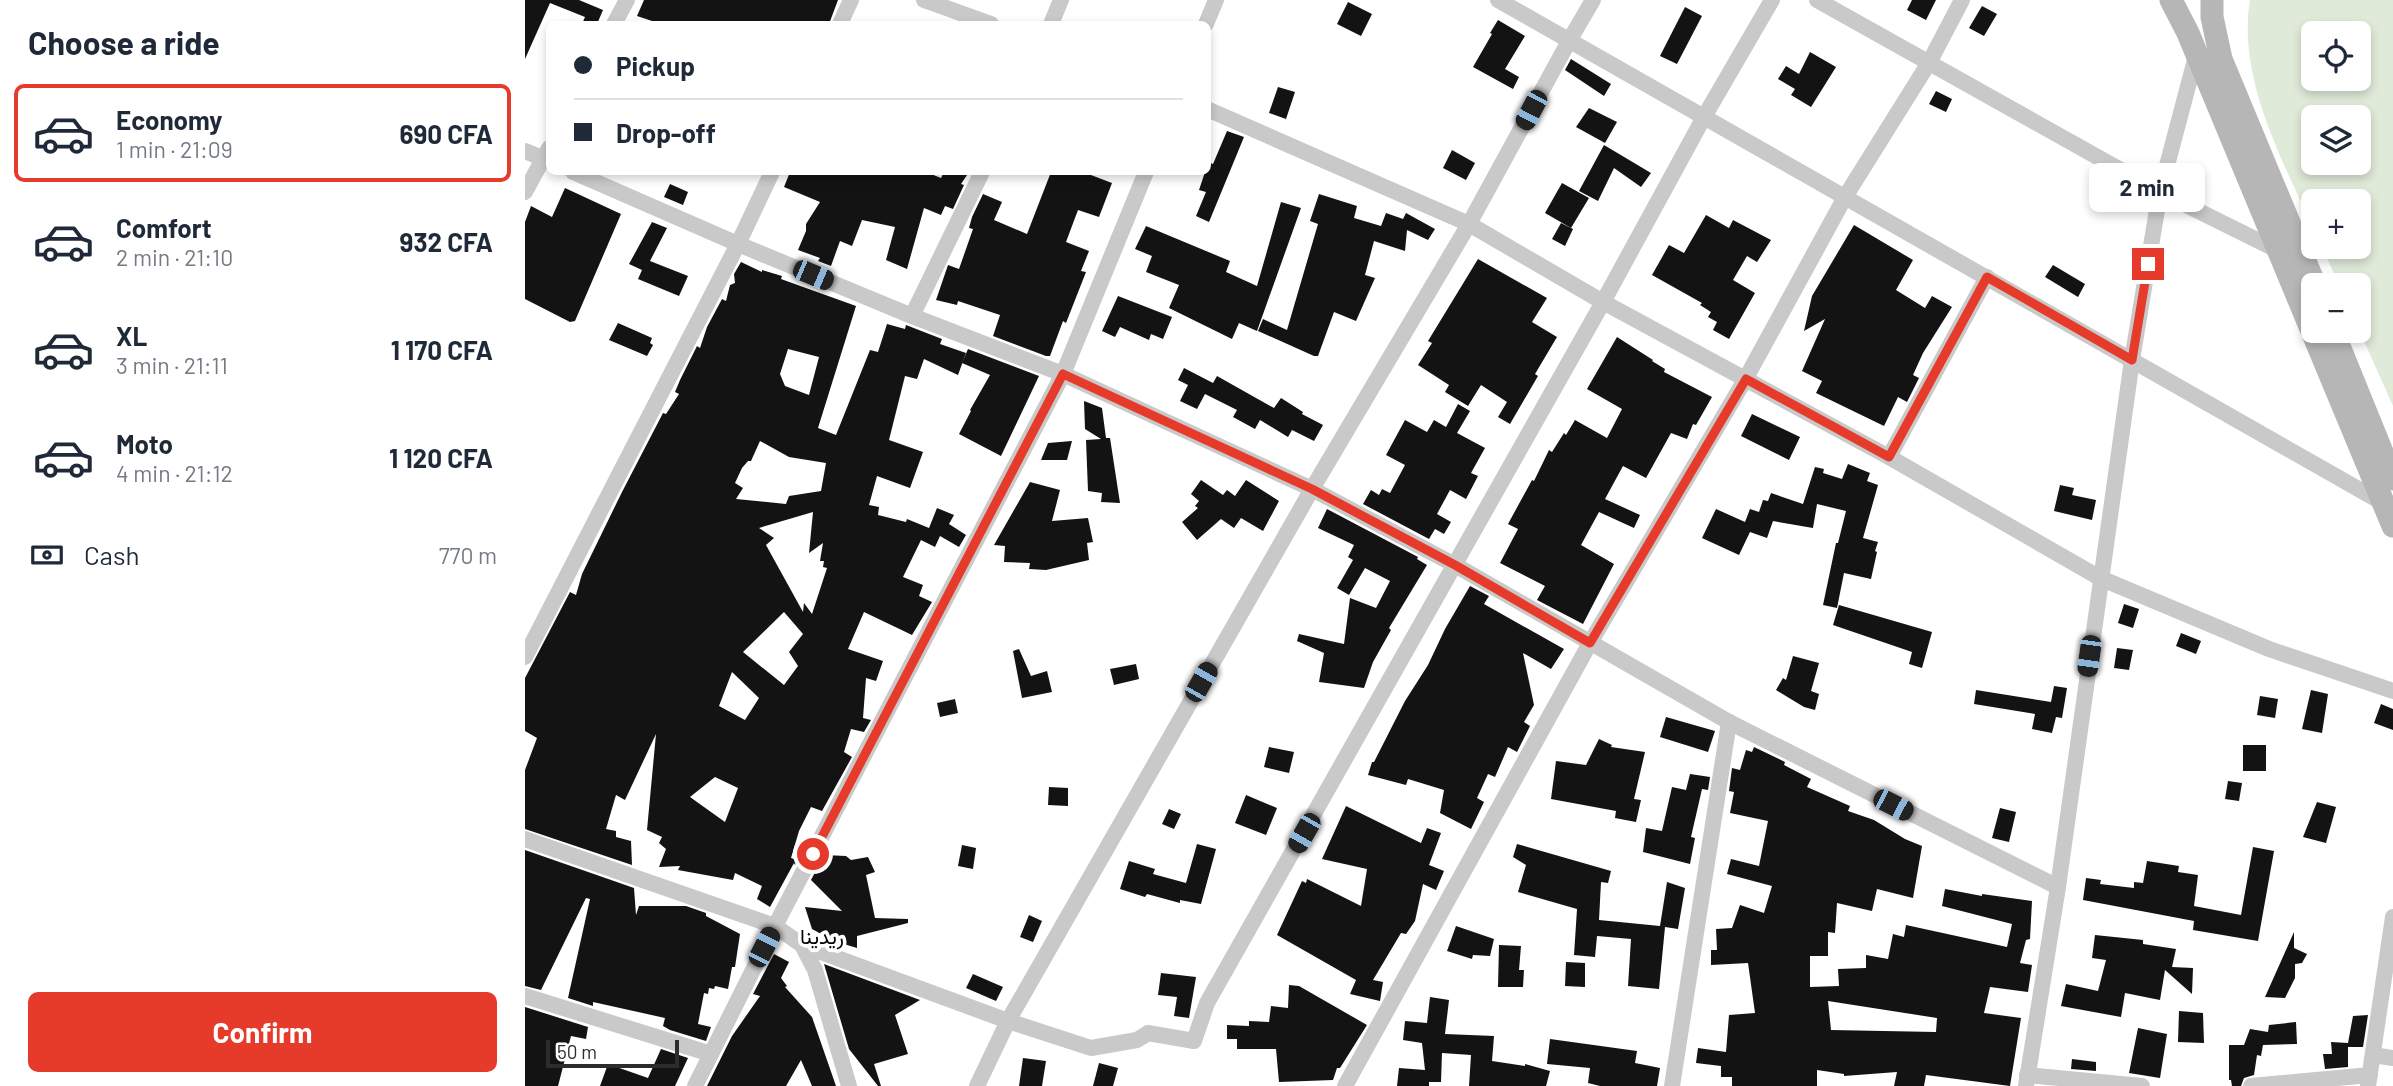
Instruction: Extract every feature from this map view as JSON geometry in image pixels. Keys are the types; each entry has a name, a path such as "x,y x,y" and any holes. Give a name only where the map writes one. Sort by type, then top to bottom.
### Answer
{"main road":[{"path":"2171,0 2393,526"},
{"path":"2212,0 2212,17 2221,59 2310,273"},
{"path":"2338,343 2393,479"}],"street":[{"path":"616,21 627,0"},
{"path":"841,21 851,0"},
{"path":"924,0 983,21"},
{"path":"1052,21 1061,0"},
{"path":"1207,21 1216,0"},
{"path":"1499,0 2383,503"},
{"path":"977,1086 1008,1021 1312,489 1469,224 1594,0"},
{"path":"525,839 775,926 802,944 1008,1021 1091,1048 1137,1040 1148,1033 1194,1041 1207,1003 1772,0"},
{"path":"1817,0 1930,61 2159,192 2277,250"},
{"path":"1345,1086 1590,643 1746,379 1845,197 1930,61 1962,0"},
{"path":"2142,1086 2026,1081 2058,887 2100,578 2159,192 2196,56"},
{"path":"1211,111 1469,224 1603,302 1889,457 2100,578 2269,649 2393,691"},
{"path":"525,151 546,156"},
{"path":"525,192 546,159"},
{"path":"580,175 912,316 1063,374 1312,489 1455,565 1729,722 2058,887"},
{"path":"525,657 738,244 771,175"},
{"path":"912,316 981,175"},
{"path":"695,1086 775,926 1063,374 1145,175"},
{"path":"1889,457 1987,277"},
{"path":"1672,1086 1729,722"},
{"path":"2251,1086 2369,1080 2393,917"},
{"path":"802,944 815,970 849,1086"},
{"path":"525,996 711,1054"},
{"path":"2373,1055 2393,1058"}],"green space":[{"path":"2250,0 2393,0 2393,406 2365,343 2371,343 2371,273 2334,273 2327,259 2371,259 2371,189 2301,189 2301,201 2265,117 2250,59"}],"building":[{"path":"525,0 579,0 603,10 598,21 583,21 585,17 550,3 525,59"},
{"path":"644,0 838,0 830,21 652,21 637,16"},
{"path":"1912,0 1936,0 1926,20 1907,10"},
{"path":"1348,2 1372,14 1361,36 1337,24"},
{"path":"1982,6 1997,14 1984,36 1969,28"},
{"path":"1685,7 1702,16 1677,64 1660,56"},
{"path":"1498,20 1525,36 1505,69 1519,77 1513,89 1473,67"},
{"path":"1810,52 1836,67 1811,107 1791,95 1795,89 1778,79 1786,66 1799,74"},
{"path":"1571,59 1611,84 1604,96 1565,70"},
{"path":"1278,87 1295,92 1286,119 1269,113"},
{"path":"1936,91 1952,99 1946,112 1929,104"},
{"path":"1589,108 1617,122 1605,143 1576,127"},
{"path":"1227,131 1244,137 1209,222 1196,216 1206,192 1199,190 1204,175 1211,175 1211,163"},
{"path":"1604,145 1651,173 1641,187 1614,168 1598,201 1579,191"},
{"path":"1452,150 1475,163 1466,180 1443,168"},
{"path":"789,175 934,175 941,178 942,175 967,175 961,184 964,185 953,209 945,206 941,215 924,208 907,269 886,260 895,227 862,220 852,246 840,241 831,266 818,261 820,258 798,250 806,224 820,202 784,187"},
{"path":"1050,175 1091,175 1112,183 1099,217 1078,210 1066,242 1089,251 1081,271 1086,272 1050,356 993,336 1000,315 958,301 957,305 936,300 948,265 959,269 973,229 969,228 972,217 983,194 1002,202 994,220 1027,234"},
{"path":"1562,183 1589,198 1571,228 1545,213"},
{"path":"670,184 688,192 683,205 664,197"},
{"path":"565,188 621,214 575,321 570,322 525,299 525,222 531,206 552,217"},
{"path":"1319,194 1357,206 1354,218 1381,226 1386,213 1403,219 1406,213 1435,229 1428,240 1407,230 1405,251 1374,241 1365,275 1375,278 1356,321 1334,312 1318,356 1314,356 1258,331 1263,319 1287,330 1318,224 1310,221"},
{"path":"1281,202 1301,208 1257,331 1239,323 1232,339 1169,308 1179,285 1146,272 1152,256 1135,249 1146,226 1230,261 1226,272 1257,286"},
{"path":"1706,215 1729,228 1733,220 1771,240 1757,262 1747,256 1733,280 1755,293 1729,339 1713,330 1717,322 1708,317 1711,312 1700,305 1702,303 1652,275 1669,245 1684,253"},
{"path":"652,222 667,228 650,261 688,276 679,296 638,279 642,270 629,264"},
{"path":"1561,223 1573,229 1565,246 1552,239"},
{"path":"1854,225 1913,260 1896,290 1925,308 1932,296 1952,307 1923,353 1913,375 1919,378 1907,402 1898,397 1884,426 1816,393 1822,381 1802,371 1825,319 1804,331 1812,296"},
{"path":"1478,259 1547,298 1532,322 1557,337 1510,424 1498,417 1507,402 1481,385 1468,406 1445,392 1449,385 1418,365 1432,343 1428,341"},
{"path":"741,262 856,306 818,428 836,435 870,350 878,352 887,324 905,329 906,325 942,339 940,344 966,353 958,375 924,359 917,379 905,376 889,440 923,452 910,488 877,476 869,505 879,507 878,515 906,522 907,519 929,528 937,508 954,515 949,524 966,535 959,547 940,536 935,547 921,540 903,577 923,585 919,596 932,602 912,635 864,612 848,649 883,661 876,681 866,678 863,718 871,720 864,732 851,729 844,752 852,757 822,811 811,807 799,831 791,858 797,860 795,865 794,863 770,907 757,899 762,886 735,873 733,880 678,870 680,866 659,867 666,849 659,843 662,837 647,830 656,734 625,800 616,795 606,829 616,831 616,837 631,841 632,865 525,829 525,770 537,738 525,731 525,678 570,592 576,595 582,574 622,492 663,413 666,414 679,394 675,392 680,380 697,346 700,348 707,327 722,299 726,301 730,285 735,283 734,274","holes":["788,349 819,357 809,395 785,386 780,374","760,441 789,457 826,463 821,491 789,496 786,504 736,499 743,488 735,483 748,461 751,461","813,512 809,553 823,543 820,561 824,561 823,567 827,568 812,614 804,603 803,612 766,545 774,538 759,528","784,612 803,634 789,652 798,666 784,685 743,652","732,672 759,698 745,720 719,706","715,777 738,788 725,822 690,797"]},
{"path":"2053,265 2085,284 2078,297 2045,277"},
{"path":"1118,296 1172,317 1163,339 1151,334 1149,340 1120,327 1115,337 1102,331"},
{"path":"618,323 652,338 650,343 653,345 647,356 609,340"},
{"path":"1617,337 1653,360 1665,369 1664,372 1712,397 1696,425 1693,424 1687,439 1671,433 1646,478 1623,466 1605,499 1640,515 1634,528 1599,512 1581,545 1614,564 1583,624 1537,600 1545,586 1500,563 1518,529 1508,524 1549,450 1552,452 1575,420 1607,438 1622,409 1587,389"},
{"path":"968,349 1039,376 1001,456 959,434 990,375 962,363"},
{"path":"1184,368 1213,383 1217,376 1274,408 1281,398 1303,412 1302,414 1323,425 1314,441 1292,430 1288,437 1260,420 1255,429 1233,417 1237,410 1205,394 1197,409 1180,401 1188,385 1178,380"},
{"path":"1084,401 1102,408 1106,438 1110,438 1120,503 1101,502 1102,493 1088,491 1086,440 1101,439 1085,429"},
{"path":"1458,404 1470,411 1457,433 1485,448 1471,473 1478,476 1466,499 1450,490 1437,514 1451,522 1444,534 1435,529 1429,539 1363,504 1371,490 1379,495 1382,489 1390,493 1405,465 1386,455 1405,420 1427,432 1434,420 1446,427"},
{"path":"1752,414 1800,437 1789,460 1741,436"},
{"path":"1072,441 1067,460 1041,460 1048,443"},
{"path":"1848,464 1870,473 1867,481 1878,485 1863,538 1878,542 1871,579 1844,573 1837,608 1823,605 1836,543 1846,511 1817,504 1813,528 1773,521 1767,538 1750,532 1739,555 1702,538 1716,509 1745,522 1750,509 1759,512 1763,500 1768,501 1771,493 1803,504 1815,467 1824,469 1823,473 1842,479"},
{"path":"1201,480 1223,495 1227,490 1235,496 1246,480 1279,501 1263,531 1241,518 1234,528 1221,519 1197,540 1182,522 1198,508 1195,506 1199,501 1191,494"},
{"path":"1030,482 1060,490 1052,521 1088,518 1093,542 1087,543 1089,560 1046,570 1029,569 1030,563 1004,562 1005,546 994,545"},
{"path":"2060,485 2074,488 2072,495 2096,500 2092,520 2054,511"},
{"path":"1327,509 1418,557 1417,559 1427,565 1389,628 1391,630 1373,662 1364,688 1319,682 1324,653 1297,641 1299,634 1344,644 1350,598 1376,608 1390,581 1365,568 1349,595 1337,588 1353,560 1348,557 1354,545 1318,528"},
{"path":"1470,586 1489,596 1484,604 1564,649 1551,669 1523,653 1534,705 1524,722 1530,726 1517,752 1508,747 1495,777 1488,774 1477,798 1484,802 1471,829 1440,813 1444,790 1408,779 1406,785 1368,775 1372,762"},
{"path":"2124,604 2139,609 2133,628 2118,623"},
{"path":"1839,605 1932,632 1922,668 1909,664 1912,652 1833,625"},
{"path":"2181,633 2201,641 2196,654 2176,646"},
{"path":"2117,648 2133,650 2129,670 2114,668"},
{"path":"1019,649 1031,676 1047,671 1052,692 1022,698 1013,651"},
{"path":"1793,656 1819,663 1811,691 1819,694 1815,710 1804,707 1776,690 1783,678 1786,680"},
{"path":"1136,664 1139,679 1114,685 1110,669"},
{"path":"2054,686 2067,688 2062,718 2056,717 2052,733 2032,729 2035,714 1974,704 1976,690 2051,702"},
{"path":"2311,690 2328,694 2322,733 2302,729"},
{"path":"2260,696 2278,699 2275,718 2257,715"},
{"path":"955,699 958,713 940,717 937,703"},
{"path":"2381,704 2393,709 2393,730 2374,723"},
{"path":"1666,717 1715,731 1708,752 1660,737"},
{"path":"1599,739 1612,745 1611,747 1645,752 1634,799 1641,800 1636,822 1615,818 1616,811 1551,799 1556,761 1586,765"},
{"path":"2243,745 2266,745 2266,771 2243,771"},
{"path":"1269,747 1294,752 1289,773 1264,767"},
{"path":"1754,747 1785,762 1784,765 1811,779 1807,787 1850,806 1848,811 1874,820 1922,846 1913,898 1877,889 1872,911 1837,903 1835,933 1828,932 1828,956 1810,956 1810,987 1839,986 1838,969 1866,968 1866,955 1888,959 1893,934 1904,937 1906,925 2007,947 2012,924 1942,906 1945,889 2032,901 2030,939 2026,940 2020,963 2032,965 2028,992 1990,987 1984,1013 2021,1018 2010,1086 1926,1075 1924,1086 1894,1086 1897,1072 1844,1076 1817,1070 1817,1086 1732,1086 1732,1077 1721,1077 1721,1066 1696,1063 1698,1048 1726,1052 1729,1015 1755,1013 1748,963 1711,965 1711,950 1717,950 1716,929 1732,928 1740,905 1764,913 1772,886 1727,874 1731,859 1759,866 1768,821 1730,813 1734,792 1729,791 1732,768 1740,770 1746,750 1752,752","holes":["1828,1001 1937,1018 1936,1032 1831,1030"]},
{"path":"1690,774 1710,777 1708,790 1702,789 1691,837 1695,838 1690,864 1643,852 1646,828 1662,831 1672,787 1686,790"},
{"path":"2228,781 2242,783 2239,801 2225,799"},
{"path":"1049,787 1068,788 1068,806 1048,805"},
{"path":"1246,795 1277,808 1266,835 1235,823"},
{"path":"2317,802 2336,807 2326,843 2303,837"},
{"path":"1346,806 1421,843 1427,828 1441,833 1429,865 1444,871 1436,890 1423,884 1415,921 1406,934 1401,933 1373,980 1383,982 1380,1001 1350,994 1356,980 1277,935 1302,881 1306,883 1307,879 1361,906 1367,869 1322,859"},
{"path":"2000,808 2016,812 2009,842 1992,838"},
{"path":"1169,809 1181,814 1174,829 1162,824"},
{"path":"1197,844 1216,849 1201,904 1180,900 1180,903 1147,894 1145,897 1120,889 1129,861 1155,869 1153,874 1186,883"},
{"path":"1517,844 1611,871 1608,883 1601,882 1599,920 1660,926 1667,882 1685,888 1678,929 1665,927 1659,989 1628,986 1631,939 1597,936 1595,957 1574,955 1577,909 1518,892 1526,865 1513,857"},
{"path":"962,845 976,848 973,869 958,866"},
{"path":"2253,847 2274,851 2258,941 2193,930 2194,921 2083,900 2086,878 2101,880 2100,884 2134,888 2134,882 2143,883 2147,861 2179,866 2178,872 2198,875 2194,906 2241,915"},
{"path":"525,850 634,888 636,915 639,906 686,906 706,913 706,916 740,934 735,967 732,967 728,989 715,986 714,989 709,988 708,994 704,993 698,1024 711,1027 706,1041 670,1030 663,1026 665,1018 593,1002 593,1006 568,998 590,899 586,898 541,990 525,986"},
{"path":"824,855 846,856 851,860 868,857 875,872 866,875 875,918 908,919 908,923 857,936 857,948 834,941 812,929 805,907 842,911 811,880"},
{"path":"1029,915 1042,921 1033,942 1020,937"},
{"path":"1456,926 1494,939 1490,956 1473,955 1472,959 1447,951"},
{"path":"2294,932 2294,948 2307,954 2302,963 2295,964 2295,978 2285,998 2265,997"},
{"path":"2095,935 2143,940 2143,944 2176,949 2172,967 2193,968 2192,994 2165,970 2160,1000 2125,993 2121,1017 2061,1006 2066,984 2098,991 2106,960 2092,958"},
{"path":"1499,945 1521,946 1519,970 1524,970 1523,987 1498,987"},
{"path":"774,954 789,962 781,978 787,986 785,987 812,1017 836,1086 812,1086 801,1060 786,1086 707,1086 732,1036 760,996 753,994"},
{"path":"1566,962 1585,963 1585,987 1565,986"},
{"path":"824,964 920,1000 895,1015 908,1054 874,1064 881,1086 878,1086 849,1049"},
{"path":"1161,973 1196,977 1189,1018 1174,1016 1177,997 1158,995"},
{"path":"973,974 1003,987 996,1001 966,988"},
{"path":"1289,985 1299,986 1367,1025 1340,1068 1337,1068 1333,1080 1279,1082 1276,1049 1237,1049 1237,1039 1227,1039 1227,1025 1249,1026 1249,1021 1269,1022 1271,1006 1288,1008"},
{"path":"1430,997 1449,1000 1445,1034 1494,1036 1492,1061 1525,1064 1550,1071 1546,1086 1469,1086 1471,1055 1442,1053 1441,1082 1429,1082 1429,1086 1397,1086 1399,1068 1425,1070 1422,1043 1403,1040 1405,1021 1427,1023"},
{"path":"525,1007 588,1027 586,1039 571,1036 558,1086 525,1086"},
{"path":"2179,1011 2203,1013 2204,1043 2178,1042"},
{"path":"2368,1015 2363,1047 2348,1047 2348,1067 2325,1069 2323,1054 2332,1054 2331,1042 2348,1043 2353,1016"},
{"path":"2296,1022 2297,1044 2263,1045 2261,1056 2257,1055 2254,1075 2244,1078 2241,1086 2232,1086 2229,1080 2229,1045 2244,1045 2250,1029 2268,1032 2269,1025"},
{"path":"2138,1028 2167,1034 2160,1078 2129,1073"},
{"path":"1550,1039 1637,1051 1635,1063 1660,1068 1657,1086 1600,1086 1588,1083 1590,1068 1547,1064"},
{"path":"661,1049 688,1058 675,1086 600,1086 608,1064 648,1078"},
{"path":"1023,1058 1046,1061 1042,1086 1019,1086"},
{"path":"2072,1059 2096,1062 2096,1071 2071,1069"},
{"path":"1099,1063 1118,1068 1113,1086 1093,1086"}],"district":[{"name":"ريدينا","path":"822,937"}],"route":[{"path":"813,854 1063,374 1312,489 1455,565 1590,643 1746,379 1889,457 1987,277 2132,360 2148,264"}]}
